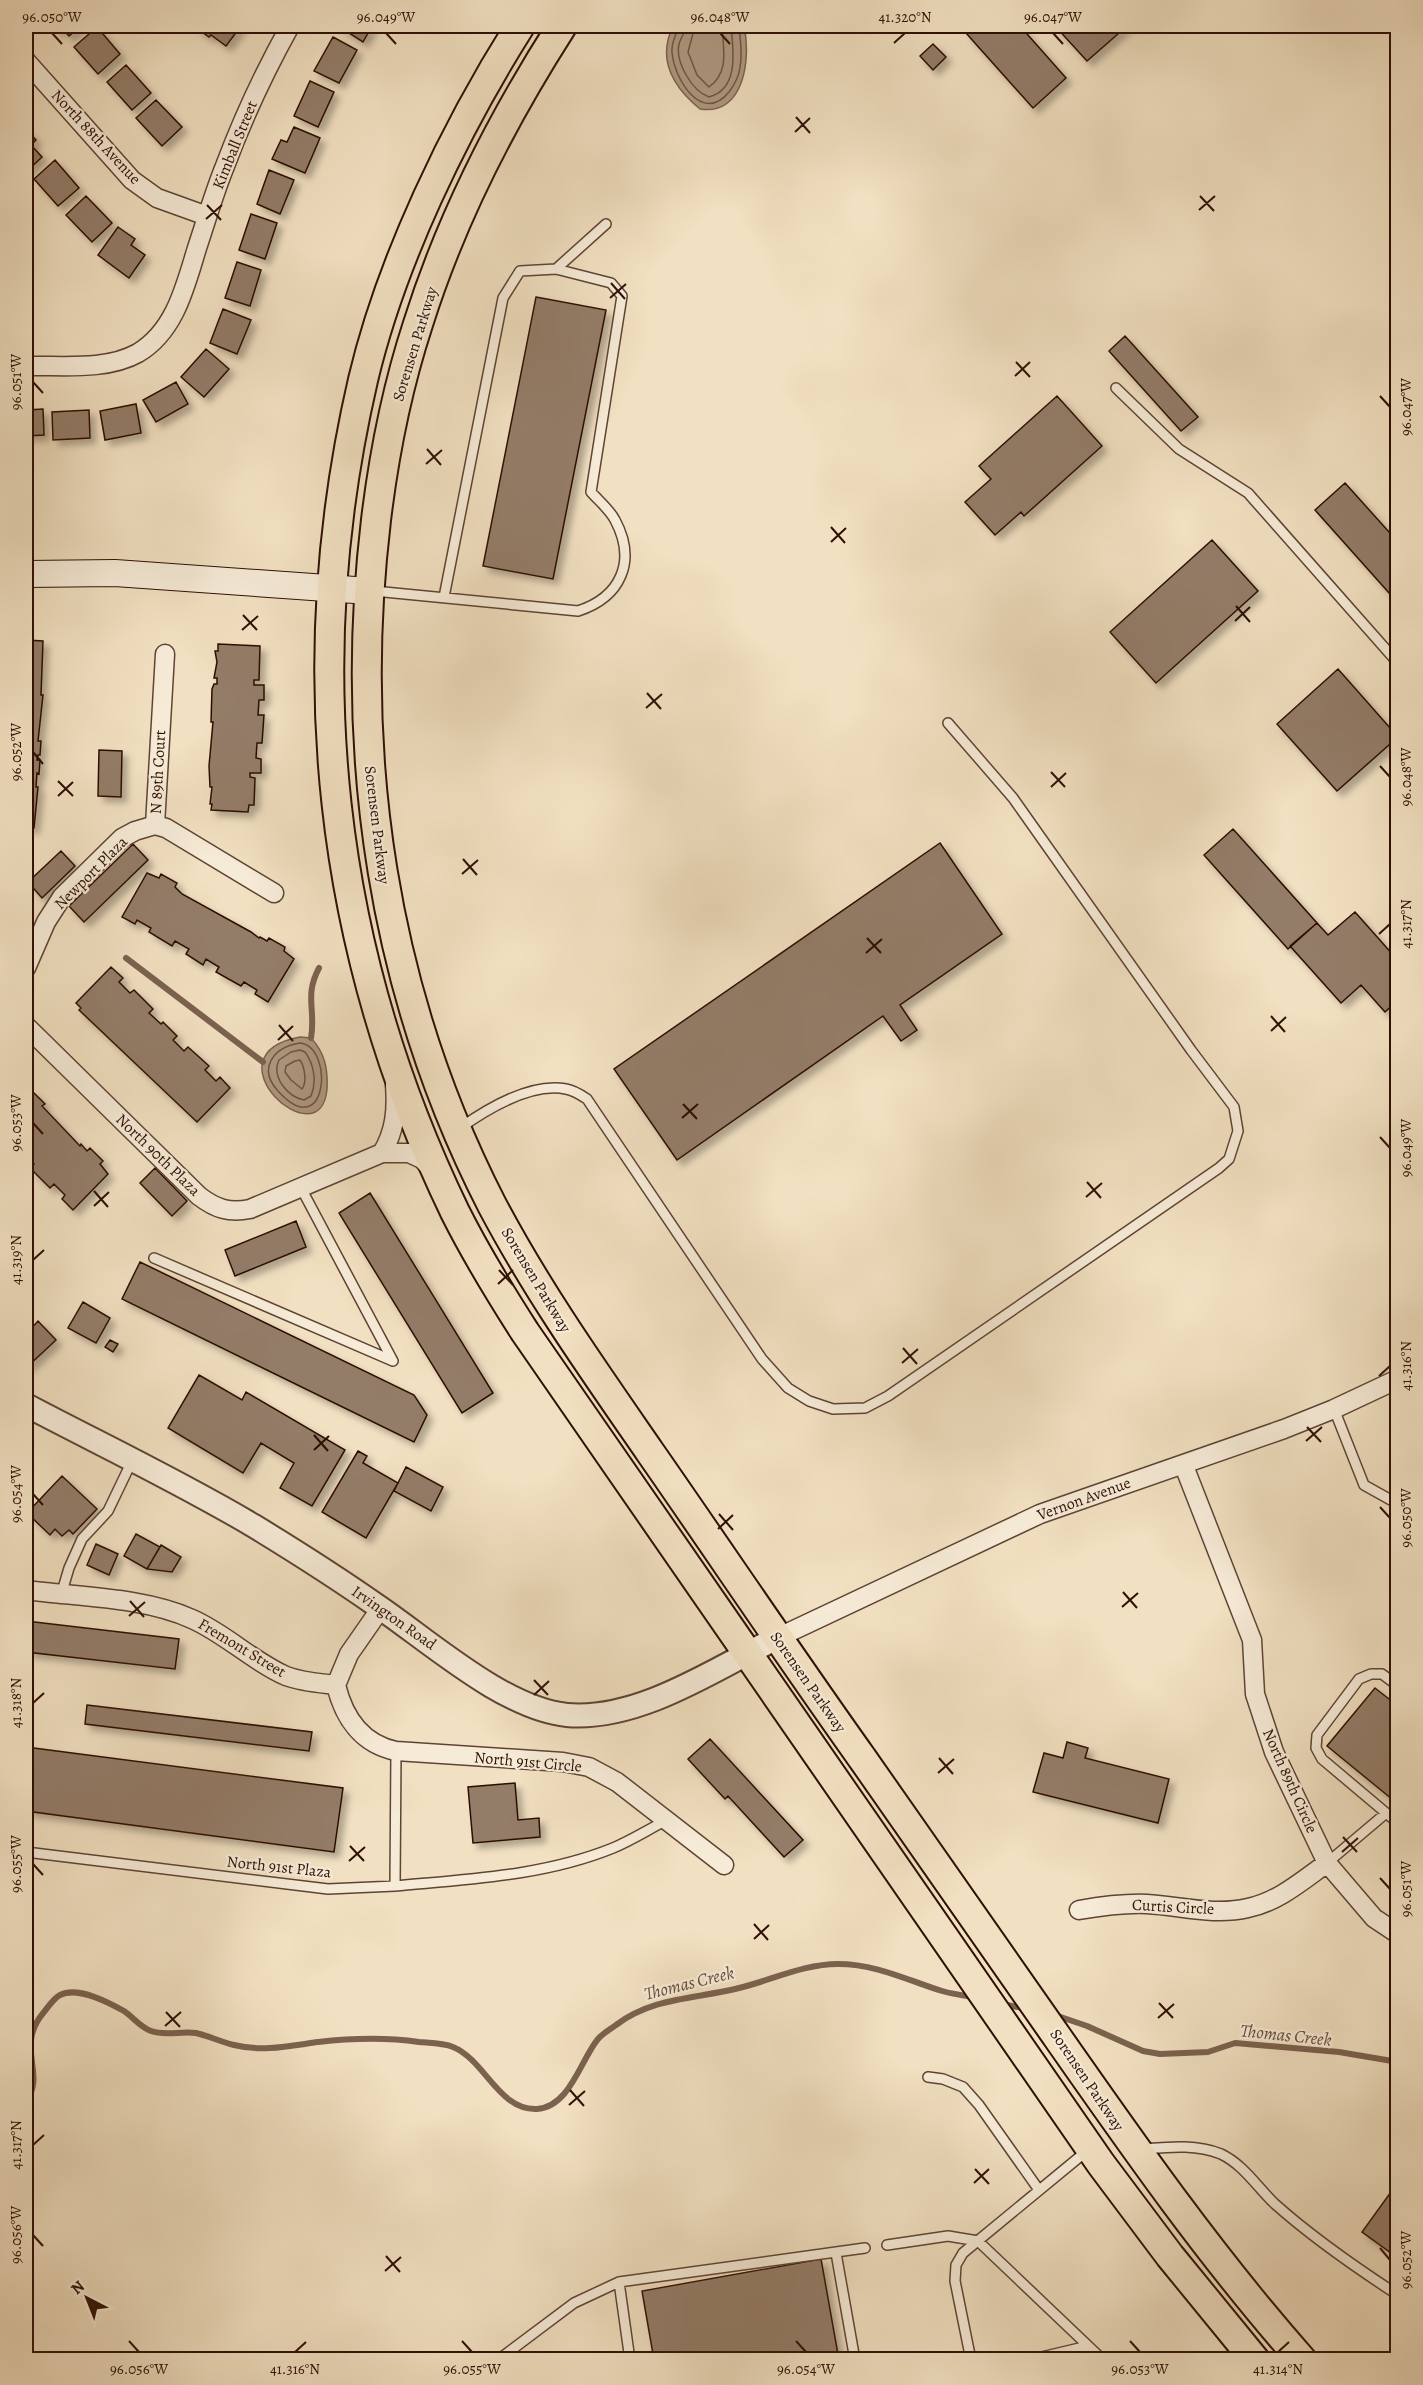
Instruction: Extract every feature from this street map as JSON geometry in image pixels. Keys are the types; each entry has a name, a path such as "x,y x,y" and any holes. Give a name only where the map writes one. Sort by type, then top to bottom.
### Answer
{"main road":[{"name":"Sorensen Parkway","path":"520,26 472,108 427,200 403,256 363,379 338,529 332,588 329,720 333,781 339,834 364,964 393,1062 442,1182 478,1255 525,1332 1090,2149 1170,2256 1254,2360"},
{"name":"Sorensen Parkway","path":"562,26 513,108 460,212 418,321 392,424 380,490 369,591 366,658 368,742 374,819 380,862 412,1001 425,1044 458,1130 491,1202 562,1325 777,1638 1135,2150 1227,2272 1302,2360"},
{"path":"26,574 115,573 369,591"}],"street":[{"name":"Kimball Street","path":"26,366 103,364 127,358 144,348 162,331 174,314 187,282 207,216 236,137 290,26"},
{"name":"North 88th Avenue","path":"26,61 132,180 157,198 207,216"},
{"name":"N 89th Court","path":"165,654 155,825 166,828 274,893"},
{"name":"Newport Plaza","path":"26,968 46,922 62,897 122,838 155,825"},
{"name":"North 90th Plaza","path":"26,1026 199,1196 223,1210 250,1209 382,1153"},
{"path":"382,1153 388,1143 396,1115 393,1062"},
{"path":"382,1153 409,1153 422,1159 442,1182"},
{"name":"Vernon Avenue","path":"777,1638 1040,1514 1107,1489 1184,1466 1334,1409 1398,1379"},
{"name":"Irvington Road","path":"26,1405 254,1526 381,1608 498,1689 521,1702 554,1713 592,1714 636,1705 677,1689 777,1638"},
{"name":"North 89th Circle","path":"1184,1466 1252,1640 1255,1694 1274,1752 1327,1863 1374,1918 1398,1934"},
{"name":"Fremont Street","path":"26,1590 173,1611 211,1628 252,1657 288,1677 307,1682 336,1685"},
{"path":"336,1685 349,1654 381,1608"},
{"name":"North 91st Circle","path":"336,1685 342,1704 354,1726 372,1742 383,1748 396,1751 562,1762 589,1767 617,1782 724,1865"},
{"name":"Curtis Circle","path":"1079,1910 1108,1905 1148,1904 1206,1911 1248,1908 1282,1895 1327,1863"}],"lane":[{"path":"556,268 606,224"},
{"path":"369,591 578,611 594,606 614,590 626,567 625,543 615,518 591,492 622,296 611,283 556,268 520,271 503,298 444,597"},
{"path":"1116,388 1179,448 1248,493 1398,663"},
{"path":"458,1130 478,1115 518,1095 552,1088 568,1089 587,1099 762,1359 788,1388 808,1401 833,1409 865,1408 888,1396 1220,1168 1229,1159 1238,1131 1234,1107 1191,1050 1013,798 948,723"},
{"path":"154,1258 393,1361 301,1188"},
{"path":"1334,1409 1364,1485 1398,1504"},
{"path":"60,1594 82,1539 108,1511 132,1461"},
{"path":"1398,1686 1382,1674 1371,1674 1359,1679 1317,1735 1316,1748 1322,1759 1385,1814 1398,1822"},
{"path":"395,1886 396,1751"},
{"path":"1327,1863 1385,1814"},
{"name":"North 91st Plaza","path":"26,1852 328,1889 395,1886 512,1875 570,1863 614,1848 667,1820"},
{"path":"928,2077 943,2079 963,2087 979,2105 1039,2190"},
{"path":"1135,2150 1181,2146 1220,2154 1244,2169 1274,2203 1342,2258 1398,2295"},
{"path":"971,2360 956,2280 956,2265 963,2253 1090,2149"},
{"path":"886,2245 948,2236 978,2241 1103,2360"},
{"path":"498,2360 574,2304 619,2282 865,2248"},
{"path":"836,2253 855,2360"},
{"path":"619,2282 630,2360"},
{"path":"1029,2360 1088,2346"},
{"path":"1088,2346 1089,2360"}],"water":[{"path":"673,26 744,26 746,53 742,82 736,94 727,103 715,109 700,109 675,82 667,61 668,38"},
{"path":"300,1037 311,1038 316,1044 325,1062 327,1075 327,1089 320,1108 307,1114 290,1109 275,1097 264,1080 262,1063 273,1047"}],"building":[{"path":"52,26 81,26 69,36 61,27 57,31"},
{"path":"196,26 241,26 226,46 211,35 209,37"},
{"path":"338,26 372,26 363,42"},
{"path":"975,26 1020,26 1066,78 1033,108 966,33"},
{"path":"1055,26 1127,26 1087,61"},
{"path":"97,27 120,54 98,74 74,47"},
{"path":"333,37 357,50 339,83 314,71"},
{"path":"933,44 946,57 933,70 920,56"},
{"path":"126,65 151,93 132,110 107,82"},
{"path":"310,81 334,92 318,127 294,116"},
{"path":"156,100 182,127 162,146 136,118"},
{"path":"294,127 320,138 305,173 272,159 281,140 287,142"},
{"path":"26,129 36,140 31,145 42,157 26,172"},
{"path":"55,160 79,188 58,206 34,179"},
{"path":"269,170 294,180 280,214 257,204"},
{"path":"86,196 112,223 92,242 66,215"},
{"path":"251,214 277,223 265,259 239,250"},
{"path":"118,227 135,239 131,245 145,255 129,278 98,255"},
{"path":"237,262 261,270 250,306 225,298"},
{"path":"536,297 606,310 553,579 483,566"},
{"path":"223,309 251,320 237,354 210,343"},
{"path":"1125,336 1198,417 1181,431 1109,351"},
{"path":"206,349 229,369 204,397 181,377"},
{"path":"176,382 188,404 156,422 143,400"},
{"path":"1057,396 1102,446 1024,516 1021,512 995,535 965,502 991,479 979,466"},
{"path":"136,404 141,433 105,440 100,411"},
{"path":"43,409 44,435 26,436 26,410"},
{"path":"89,410 90,438 53,440 52,412"},
{"path":"1345,483 1398,542 1398,588 1390,594 1315,510"},
{"path":"1212,540 1258,591 1156,683 1110,632"},
{"path":"26,640 43,641 41,695 43,695 38,741 41,741 40,755 37,760 40,760 39,774 37,773 34,828 26,827"},
{"path":"218,644 260,646 259,680 254,680 254,685 264,685 264,700 259,700 258,715 264,715 262,743 257,743 256,758 261,759 261,773 250,773 250,777 255,778 254,805 249,805 248,812 211,810 212,787 210,787 209,766 213,722 211,722 212,689 214,684 217,684 217,678 214,678 217,662 215,651 218,651"},
{"path":"1338,669 1398,737 1337,791 1277,724"},
{"path":"99,750 122,751 121,797 98,796"},
{"path":"1233,829 1317,923 1288,949 1204,855"},
{"path":"940,843 1002,934 900,1005 917,1030 901,1041 883,1016 677,1160 614,1069"},
{"path":"133,844 148,860 84,922 69,906"},
{"path":"61,851 75,866 42,898 28,882"},
{"path":"147,873 159,878 161,874 177,883 175,887 182,894 259,938 267,941 269,938 285,947 284,951 294,959 268,1002 255,994 257,990 244,982 241,986 216,972 219,967 206,959 203,965 186,954 189,949 175,941 172,946 149,932 151,928 137,920 135,924 122,917"},
{"path":"1355,912 1394,956 1398,953 1398,1000 1385,1012 1361,985 1341,1003 1290,946 1317,923 1328,935"},
{"path":"111,967 123,978 119,982 130,993 134,990 153,1009 149,1013 161,1024 163,1022 177,1036 173,1040 184,1051 188,1047 209,1066 205,1070 216,1081 220,1077 230,1088 197,1122 79,1010 81,1008 76,1003"},
{"path":"26,1090 29,1094 32,1091 45,1104 42,1106 80,1146 81,1144 87,1151 90,1148 103,1161 100,1164 108,1174 73,1210 62,1199 65,1195 54,1184 50,1188 30,1168 34,1164 26,1155"},
{"path":"155,1168 187,1201 172,1216 140,1183"},
{"path":"370,1193 493,1393 462,1413 339,1213"},
{"path":"296,1221 306,1247 235,1276 225,1250"},
{"path":"140,1262 414,1395 427,1415 414,1442 122,1299"},
{"path":"83,1302 110,1318 96,1343 68,1328"},
{"path":"38,1321 56,1340 26,1368 26,1334"},
{"path":"110,1340 118,1344 113,1352 105,1347"},
{"path":"199,1375 242,1400 246,1392 345,1450 312,1506 280,1488 294,1463 261,1443 243,1473 168,1428"},
{"path":"358,1451 367,1456 363,1463 398,1483 366,1538 322,1512"},
{"path":"406,1467 443,1487 431,1511 394,1491"},
{"path":"62,1476 97,1509 73,1534 69,1530 62,1536 55,1529 50,1535 27,1513"},
{"path":"136,1534 160,1547 147,1569 124,1556"},
{"path":"96,1544 118,1554 109,1575 87,1565"},
{"path":"161,1545 181,1557 172,1572 147,1569"},
{"path":"26,1621 179,1639 175,1669 26,1652"},
{"path":"1375,1688 1398,1706 1398,1804 1327,1746"},
{"path":"87,1705 312,1732 309,1751 85,1724"},
{"path":"710,1739 803,1840 784,1857 728,1796 725,1799 688,1759"},
{"path":"1067,1742 1088,1748 1085,1758 1169,1779 1158,1823 1033,1792 1044,1753 1063,1758"},
{"path":"26,1747 343,1788 334,1852 26,1811"},
{"path":"515,1783 518,1820 539,1818 540,1837 473,1843 468,1787"},
{"path":"1396,2185 1398,2186 1398,2258 1362,2232"},
{"path":"821,2259 839,2360 654,2360 642,2291"}],"waterway":[{"path":"126,958 263,1062"},
{"path":"311,1038 311,995 319,968"},
{"name":"Thomas Creek","path":"26,2101 32,2091 31,2037 35,2025 53,2000 60,1995 75,1992 101,2000 124,2011 151,2031 196,2033 245,2047 276,2048 368,2039 406,2040 453,2047 474,2062 512,2102 537,2109 558,2100 566,2091 602,2035 630,2016 675,2000 723,1992 788,1973 838,1964 891,1973 942,1991 975,1998"},
{"name":"Thomas Creek","path":"1002,2004 1028,2009"},
{"name":"Thomas Creek","path":"1055,2015 1087,2026 1143,2051 1160,2054 1208,2052 1235,2043 1339,2052 1398,2062"}]}
